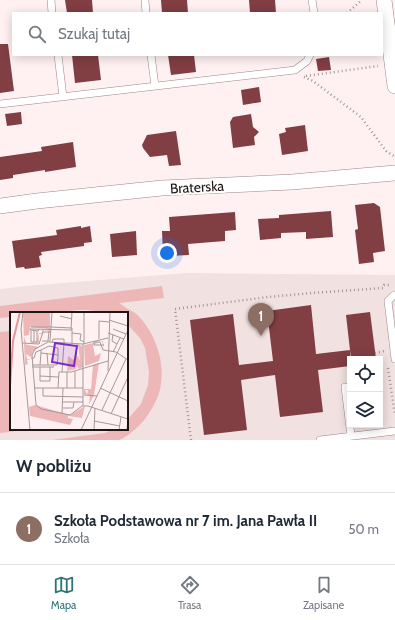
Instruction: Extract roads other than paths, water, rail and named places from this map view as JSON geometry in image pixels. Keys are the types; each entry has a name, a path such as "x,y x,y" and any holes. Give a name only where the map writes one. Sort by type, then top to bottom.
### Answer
{"street":[{"path":"384,0 395,86"},
{"name":"Braterska","path":"0,206 162,188 292,182 395,173"}],"lane":[{"path":"51,0 52,12"},
{"path":"145,0 146,12"},
{"path":"312,0 314,12"},
{"path":"58,56 63,97"},
{"path":"151,56 155,86"},
{"path":"0,104 295,70 307,61 310,56"},
{"path":"395,295 388,301 395,359"},
{"path":"344,387 351,436"},
{"path":"320,440 395,431"}],"place":[{"name":"Szkoła Podstawowa nr 7 im. Jana Pawła II","path":"261,336"}]}
